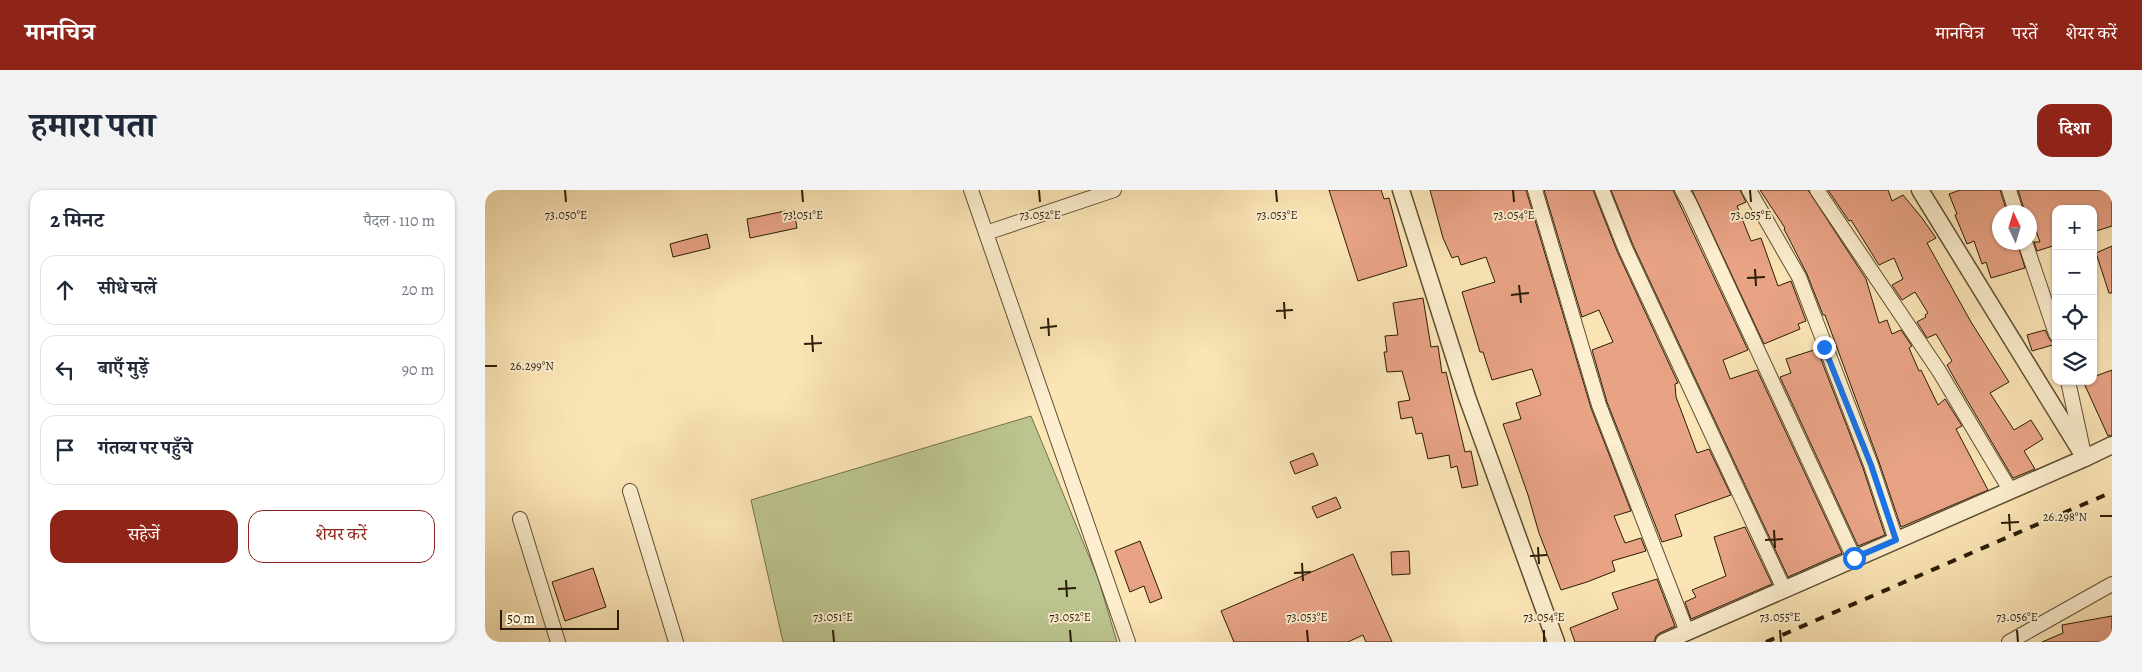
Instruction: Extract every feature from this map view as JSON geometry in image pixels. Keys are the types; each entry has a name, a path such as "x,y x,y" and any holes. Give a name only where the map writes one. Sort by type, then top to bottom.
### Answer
{"street":[{"path":"971,190 1128,642"},
{"path":"986,233 1113,190"},
{"path":"1401,190 1467,397 1556,642"},
{"path":"1535,190 1599,405 1687,632"},
{"path":"1602,190 1625,248 1784,589"},
{"path":"1682,190 1854,558"},
{"path":"1749,190 1799,277 1871,465 1896,540"},
{"path":"1817,190 1939,371 2010,490"},
{"path":"1920,190 2085,458"},
{"path":"2009,190 2013,205"},
{"path":"2028,250 2052,322"},
{"path":"2069,385 2085,458"},
{"path":"1664,642 2085,458 2112,444"},
{"path":"630,491 676,642"},
{"path":"520,519 558,642"},
{"path":"2009,642 2112,584"}],"green space":[{"path":"1031,416 1098,578 1117,642 783,642 751,500"}],"building":[{"path":"1329,190 1381,190 1384,199 1389,198 1407,266 1358,281"},
{"path":"1430,190 1526,190 1591,408 1631,511 1614,516 1625,543 1641,538 1646,551 1612,561 1615,571 1561,590 1539,533 1503,424 1521,419 1516,403 1541,395 1532,369 1492,380 1483,352 1480,352 1462,292 1495,282 1486,257 1461,265 1458,256 1452,258 1443,238"},
{"path":"1544,190 1593,190 1617,251 1678,383 1675,384 1676,397 1697,453 1709,449 1731,495 1675,515 1682,536 1662,542 1607,402 1592,350 1613,342 1599,310 1582,317"},
{"path":"1611,190 1673,190 1748,350 1723,360 1730,379 1757,370 1842,553 1788,577 1633,245"},
{"path":"1692,190 1740,190 1746,202 1737,206 1751,241 1761,238 1778,286 1791,281 1806,321 1798,324 1800,329 1764,344"},
{"path":"1760,190 1808,190 1866,279 1879,323 1887,320 1892,334 1901,330 1912,346 1909,348 1919,371 1921,370 1938,405 1945,399 1962,426 1956,429 1988,490 1901,527 1825,315 1823,315 1807,274 1785,228"},
{"path":"1828,190 1888,190 1892,201 1903,195 1922,218 1936,238 1927,243 1971,322 2009,382 1990,393 2014,430 2031,420 2043,439 2024,451 2035,469 2013,478 1947,365 1952,361 1936,334 1927,338 1917,322 1926,317 1925,315 1928,313 1915,292 1902,300 1892,285 1903,279 1894,258 1879,265 1851,220 1849,221"},
{"path":"1960,190 2000,190 2005,205 1992,205 1992,250 2019,250 2025,268 1991,278 1986,262 1982,264 1974,241 1967,244 1949,194"},
{"path":"2018,190 2112,190 2112,226 2097,231 2097,205 2052,205 2052,246 2037,251 2037,242 2040,242 2037,234 2037,205 2023,205"},
{"path":"785,211 786,213 794,211 797,228 750,238 747,219"},
{"path":"707,234 710,248 673,257 670,244"},
{"path":"2112,246 2112,293 2109,293 2097,253"},
{"path":"1423,298 1431,347 1438,346 1442,373 1446,372 1465,452 1471,451 1478,485 1462,488 1457,466 1451,468 1449,455 1428,459 1422,433 1416,434 1412,417 1401,419 1398,402 1410,400 1402,371 1387,372 1384,352 1387,352 1385,336 1398,335 1393,303"},
{"path":"2045,330 2052,341 2052,345 2032,351 2027,335"},
{"path":"1817,349 1863,468 1885,535 1858,546 1780,377 1791,373 1786,359"},
{"path":"2112,370 2112,435 2108,436 2085,385 2097,385 2097,376"},
{"path":"1313,453 1318,465 1295,474 1290,462"},
{"path":"1336,497 1341,508 1317,518 1312,507"},
{"path":"1745,527 1772,584 1691,619 1685,602 1696,597 1692,590 1726,576 1714,537"},
{"path":"1140,541 1162,598 1150,603 1144,586 1130,592 1115,551"},
{"path":"1409,551 1410,574 1392,575 1391,552"},
{"path":"1353,554 1392,642 1366,642 1363,635 1348,642 1234,642 1221,611"},
{"path":"593,568 606,607 565,621 552,582"},
{"path":"1657,579 1675,626 1656,636 1654,642 1575,642 1570,628 1618,609 1612,593"},
{"path":"2112,616 2112,642 2042,642 2063,633 2062,625"}],"railway":[{"path":"1766,642 2112,492"}],"route":[{"path":"1824,347 1871,465 1896,540 1854,558"}]}
